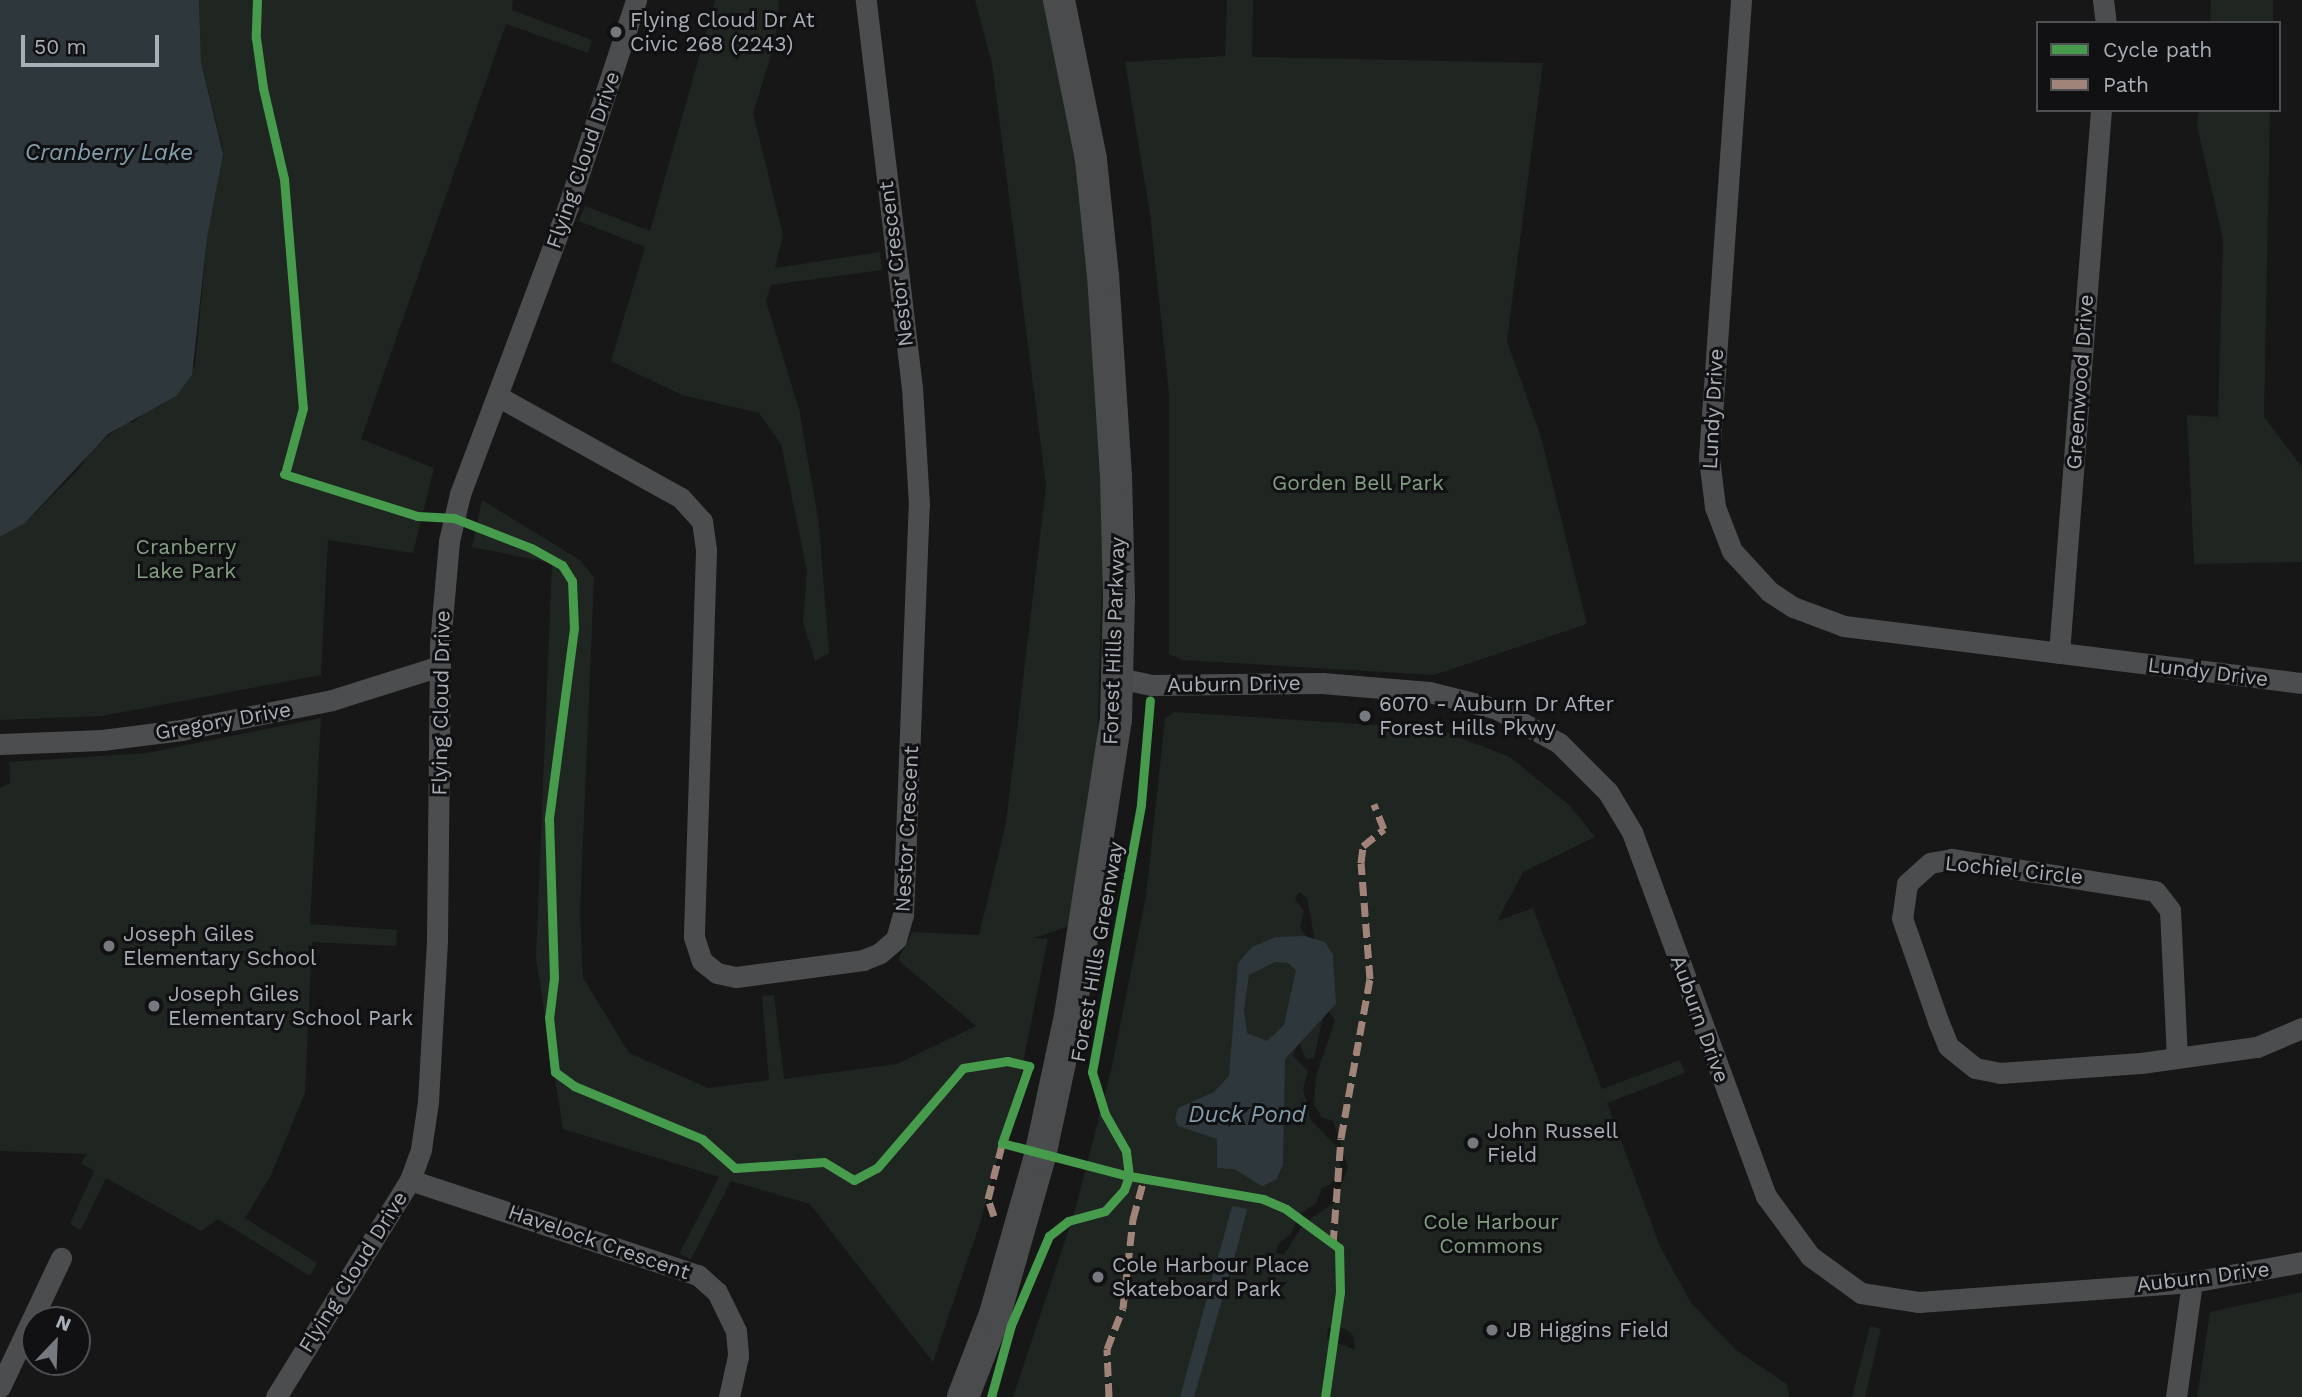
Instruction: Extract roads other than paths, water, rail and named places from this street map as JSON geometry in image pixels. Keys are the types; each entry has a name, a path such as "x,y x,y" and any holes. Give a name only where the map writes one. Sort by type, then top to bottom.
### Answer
{"main road":[{"name":"Forest Hills Parkway","path":"963,1397 995,1314 1040,1156 1072,1003 1104,815 1116,720 1114,677 1118,530 1103,276 1091,159 1059,0"},
{"path":"941,1397 979,1297 1005,1274"}],"street":[{"name":"Flying Cloud Drive","path":"276,1397 410,1180 423,1141 429,1088 437,939 440,666 454,518 499,397 636,0"},
{"name":"Nestor Crescent","path":"499,397 681,498 702,522 706,551 694,937 702,961 730,977 863,960 880,953 896,939 904,915 919,505 912,388 866,0"},
{"name":"Lundy Drive","path":"1741,0 1709,435 1711,485 1722,531 1732,551 1770,592 1817,619 2302,683"},
{"path":"2103,0 2106,21"},
{"name":"Greenwood Drive","path":"2059,653 2101,112"},
{"name":"Gregory Drive","path":"0,744 102,740 181,730 332,700 440,666"},
{"name":"Auburn Drive","path":"1114,677 1152,685 1322,683 1439,694 1497,709 1559,743 1608,792 1632,832 1766,1196 1810,1256 1849,1286 1882,1299 1912,1302 2192,1282 2302,1262"},
{"name":"Lochiel Circle","path":"2177,1058 2170,910 2155,891 2138,885 1947,859 1921,869 1908,884 1902,918 1948,1046 1967,1064 2000,1073 2177,1058 2257,1047 2302,1028"},
{"name":"Havelock Crescent","path":"410,1180 698,1275 716,1292 736,1331 738,1356 729,1397"},
{"path":"0,1387 61,1258"},
{"path":"2176,1397 2192,1282"}],"water":[{"name":"Cranberry Lake","path":"0,0 199,0 201,62 223,154 207,238 192,375 176,396 108,434 25,523 0,537"},
{"name":"Duck Pond","path":"1304,936 1325,942 1333,955 1336,1004 1285,1059 1283,1165 1276,1180 1262,1186 1234,1169 1217,1168 1217,1139 1178,1126 1175,1118 1178,1108 1214,1092 1229,1076 1238,963 1252,947 1276,937","holes":["1275,962 1288,963 1296,970 1284,1025 1267,1041 1247,1033 1244,1010 1249,975"]},
{"path":"1232,1206 1247,1209 1239,1241 1194,1397 1180,1397"}],"place":[{"name":"Flying Cloud Dr At Civic 268 (2243)","path":"616,32"},
{"name":"6070 - Auburn Dr After Forest Hills Pkwy","path":"1365,716"},
{"name":"Joseph Giles Elementary School","path":"109,946"},
{"name":"Joseph Giles Elementary School Park","path":"154,1006"},
{"name":"John Russell Field","path":"1473,1143"},
{"name":"Cole Harbour Place Skateboard Park","path":"1098,1277"},
{"name":"JB Higgins Field","path":"1492,1330"}],"park label":[{"name":"Gorden Bell Park","path":"1358,483"},
{"name":"Cranberry Lake Park","path":"186,559"},
{"name":"Cole Harbour Commons","path":"1491,1234"}]}
